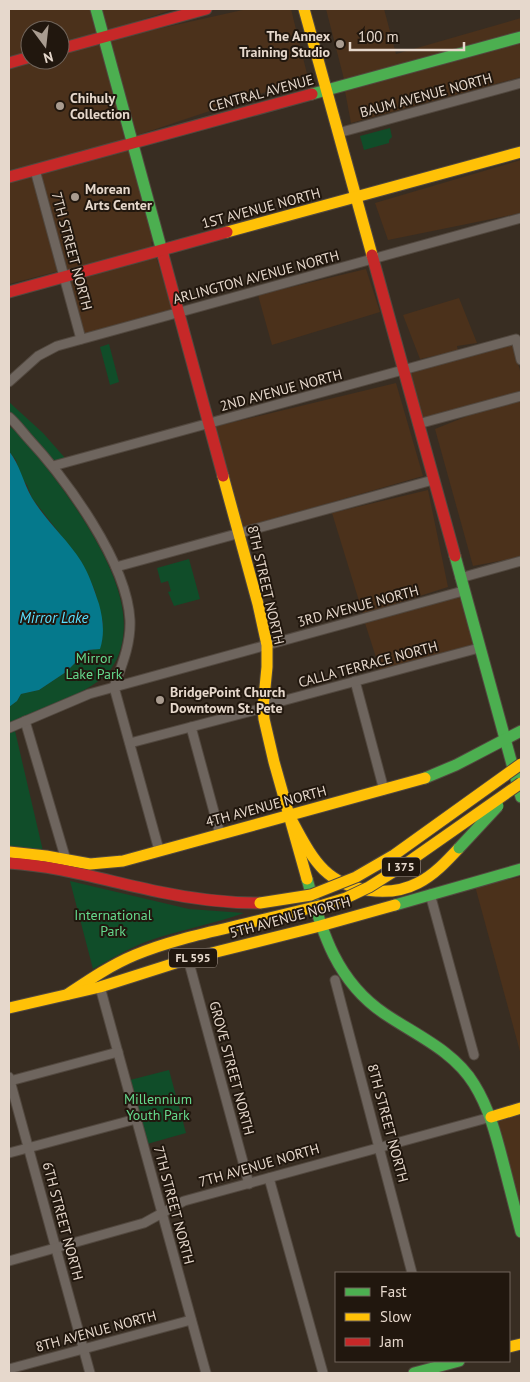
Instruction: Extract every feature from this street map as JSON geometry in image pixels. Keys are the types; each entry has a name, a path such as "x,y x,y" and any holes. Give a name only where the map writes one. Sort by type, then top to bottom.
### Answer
{"main road":[{"name":"8TH STREET NORTH","path":"96,9 239,534 266,645 264,704 271,748 320,926 338,964 350,982 383,1013 456,1061 474,1083 491,1116 521,1232"},
{"path":"70,46 206,9"},
{"path":"304,9 521,797"},
{"name":"CENTRAL AVENUE","path":"9,178 521,37"},
{"name":"1ST AVENUE NORTH","path":"9,292 521,152"},
{"name":"4TH AVENUE NORTH","path":"9,852 90,864 123,861 220,834 291,818 428,777 521,731"},
{"name":"I 375","path":"9,863 57,868 192,899 238,904 260,904 311,894 339,885 362,874 394,855 521,764"},
{"path":"291,818 309,851 323,868 337,879 358,888 392,890 416,884 439,868 521,783"},
{"name":"I 375","path":"68,994 118,963 153,948 333,902 375,884 521,783"},
{"name":"5TH AVENUE NORTH","path":"9,1008 100,987 188,959 320,926 521,869"},
{"name":"7TH AVENUE NORTH","path":"491,1116 521,1108"},
{"path":"414,1373 455,1362"}],"street":[{"name":"BAUM AVENUE NORTH","path":"338,134 521,84"},
{"name":"7TH STREET NORTH","path":"35,170 81,339"},
{"name":"ARLINGTON AVENUE NORTH","path":"9,382 38,356 57,346 521,218"},
{"name":"2ND AVENUE NORTH","path":"53,466 516,339 521,360"},
{"path":"418,424 521,396"},
{"path":"9,417 53,466 87,515 116,567 124,588 130,622 127,650 114,687 159,850"},
{"path":"116,567 433,480"},
{"path":"460,578 521,561"},
{"name":"3RD AVENUE NORTH","path":"9,728 89,694 464,591"},
{"name":"CALLA TERRACE NORTH","path":"130,743 264,704 282,701 479,648"},
{"path":"355,681 384,790"},
{"path":"25,721 66,860"},
{"path":"191,726 220,834"},
{"path":"430,894 474,1055"},
{"name":"GROVE STREET NORTH","path":"188,959 249,1184"},
{"name":"8TH STREET NORTH","path":"335,980 412,1272"},
{"name":"7TH STREET NORTH","path":"100,987 206,1373"},
{"path":"9,1079 118,1052"},
{"name":"6TH STREET NORTH","path":"9,1079 90,1373"},
{"name":"7TH AVENUE NORTH","path":"9,1261 144,1223 184,1201 491,1116"},
{"path":"9,1153 136,1119"},
{"path":"269,1178 322,1373"},
{"name":"8TH AVENUE NORTH","path":"9,1369 191,1320"}],"shaded area":[{"path":"9,9 92,9 98,34 70,41 70,20 20,20 20,55 9,58"},
{"path":"100,9 174,9 106,32"},
{"path":"247,9 291,9 308,78 135,136 108,40"},
{"path":"326,9 384,9 396,54 521,18 521,32 344,79"},
{"path":"101,42 128,140 9,173 9,67 20,64 20,70 70,70 70,50"},
{"path":"521,42 521,77 351,123 345,91"},
{"path":"130,149 155,241 151,242 153,249 67,272 40,173"},
{"path":"521,160 521,213 388,240 375,203"},
{"path":"33,176 59,271 9,284 9,182"},
{"path":"156,257 173,309 84,334 69,280"},
{"path":"366,269 380,312 272,345 258,295"},
{"path":"459,298 477,343 457,346 458,351 420,359 403,315"},
{"path":"513,345 521,374 521,392 421,419 408,373"},
{"path":"396,383 423,476 242,528 213,427"},
{"path":"521,401 521,557 473,566 435,429 475,413"},
{"path":"428,490 448,587 363,614 332,513"},
{"path":"461,596 474,644 380,670 365,623"},
{"path":"521,877 521,1055 475,886"},
{"path":"521,1113 521,1216 496,1120"}],"green space":[{"path":"390,128 392,137 389,143 364,150 360,136"},
{"path":"109,344 119,382 110,385 100,347"},
{"path":"9,402 43,433 65,458 54,461 13,415 9,413"},
{"name":"Mirror Lake Park","path":"9,426 23,438 66,493 90,531 111,570 118,589 124,623 119,655 103,678 92,686 49,707 9,723 9,707 17,701 21,694 39,690 66,672 88,650 94,650 102,642 103,623 95,591 81,561 32,498 27,485 20,475 16,460 9,451"},
{"path":"189,559 200,599 174,606 168,592 171,591 168,581 161,583 157,568"},
{"path":"15,731 43,851 9,848 9,733"},
{"name":"International Park","path":"70,881 189,909 244,913 148,941 127,950 93,969"},
{"name":"Millennium Youth Park","path":"169,1070 186,1133 147,1144 130,1080"}],"water":[{"name":"Mirror Lake","path":"9,451 32,498 84,566 99,604 103,632 100,649 88,650 66,672 39,690 21,694 17,701 9,707"}],"traffic: fast":[{"path":"96,9 163,255"},
{"path":"312,94 521,37"},
{"path":"455,556 521,797"},
{"path":"425,778 456,765 521,731"},
{"path":"459,848 498,806"},
{"path":"395,905 521,869"},
{"path":"307,879 326,937 343,971 355,987 368,1001 385,1014 434,1044 456,1062 474,1084 488,1112 495,1132 521,1232"},
{"path":"414,1373 455,1362"}],"traffic: slow":[{"path":"304,9 372,255"},
{"path":"227,232 521,152"},
{"path":"223,476 258,604 267,645 264,719 274,762 307,879"},
{"path":"260,903 311,895 356,877 394,855 521,764"},
{"path":"9,852 90,864 123,861 425,778"},
{"path":"265,919 346,898 369,887 404,865 521,783"},
{"path":"292,821 319,865 333,877 356,888 382,891 407,888 435,872 459,848"},
{"path":"9,1008 100,987 188,959 395,905"},
{"path":"68,994 117,963 135,955 166,944 265,919"},
{"path":"491,1117 521,1108"},
{"path":"510,1347 521,1344"}],"traffic: jam":[{"path":"70,46 206,9"},
{"path":"9,63 20,60"},
{"path":"9,177 312,94"},
{"path":"9,292 227,232"},
{"path":"163,255 223,476"},
{"path":"372,255 455,556"},
{"path":"9,863 47,867 185,897 260,903"}],"place":[{"name":"The Annex Training Studio","path":"340,44"},
{"name":"Chihuly Collection","path":"60,106"},
{"name":"Morean Arts Center","path":"75,197"},
{"name":"BridgePoint Church Downtown St. Pete","path":"160,700"}]}
